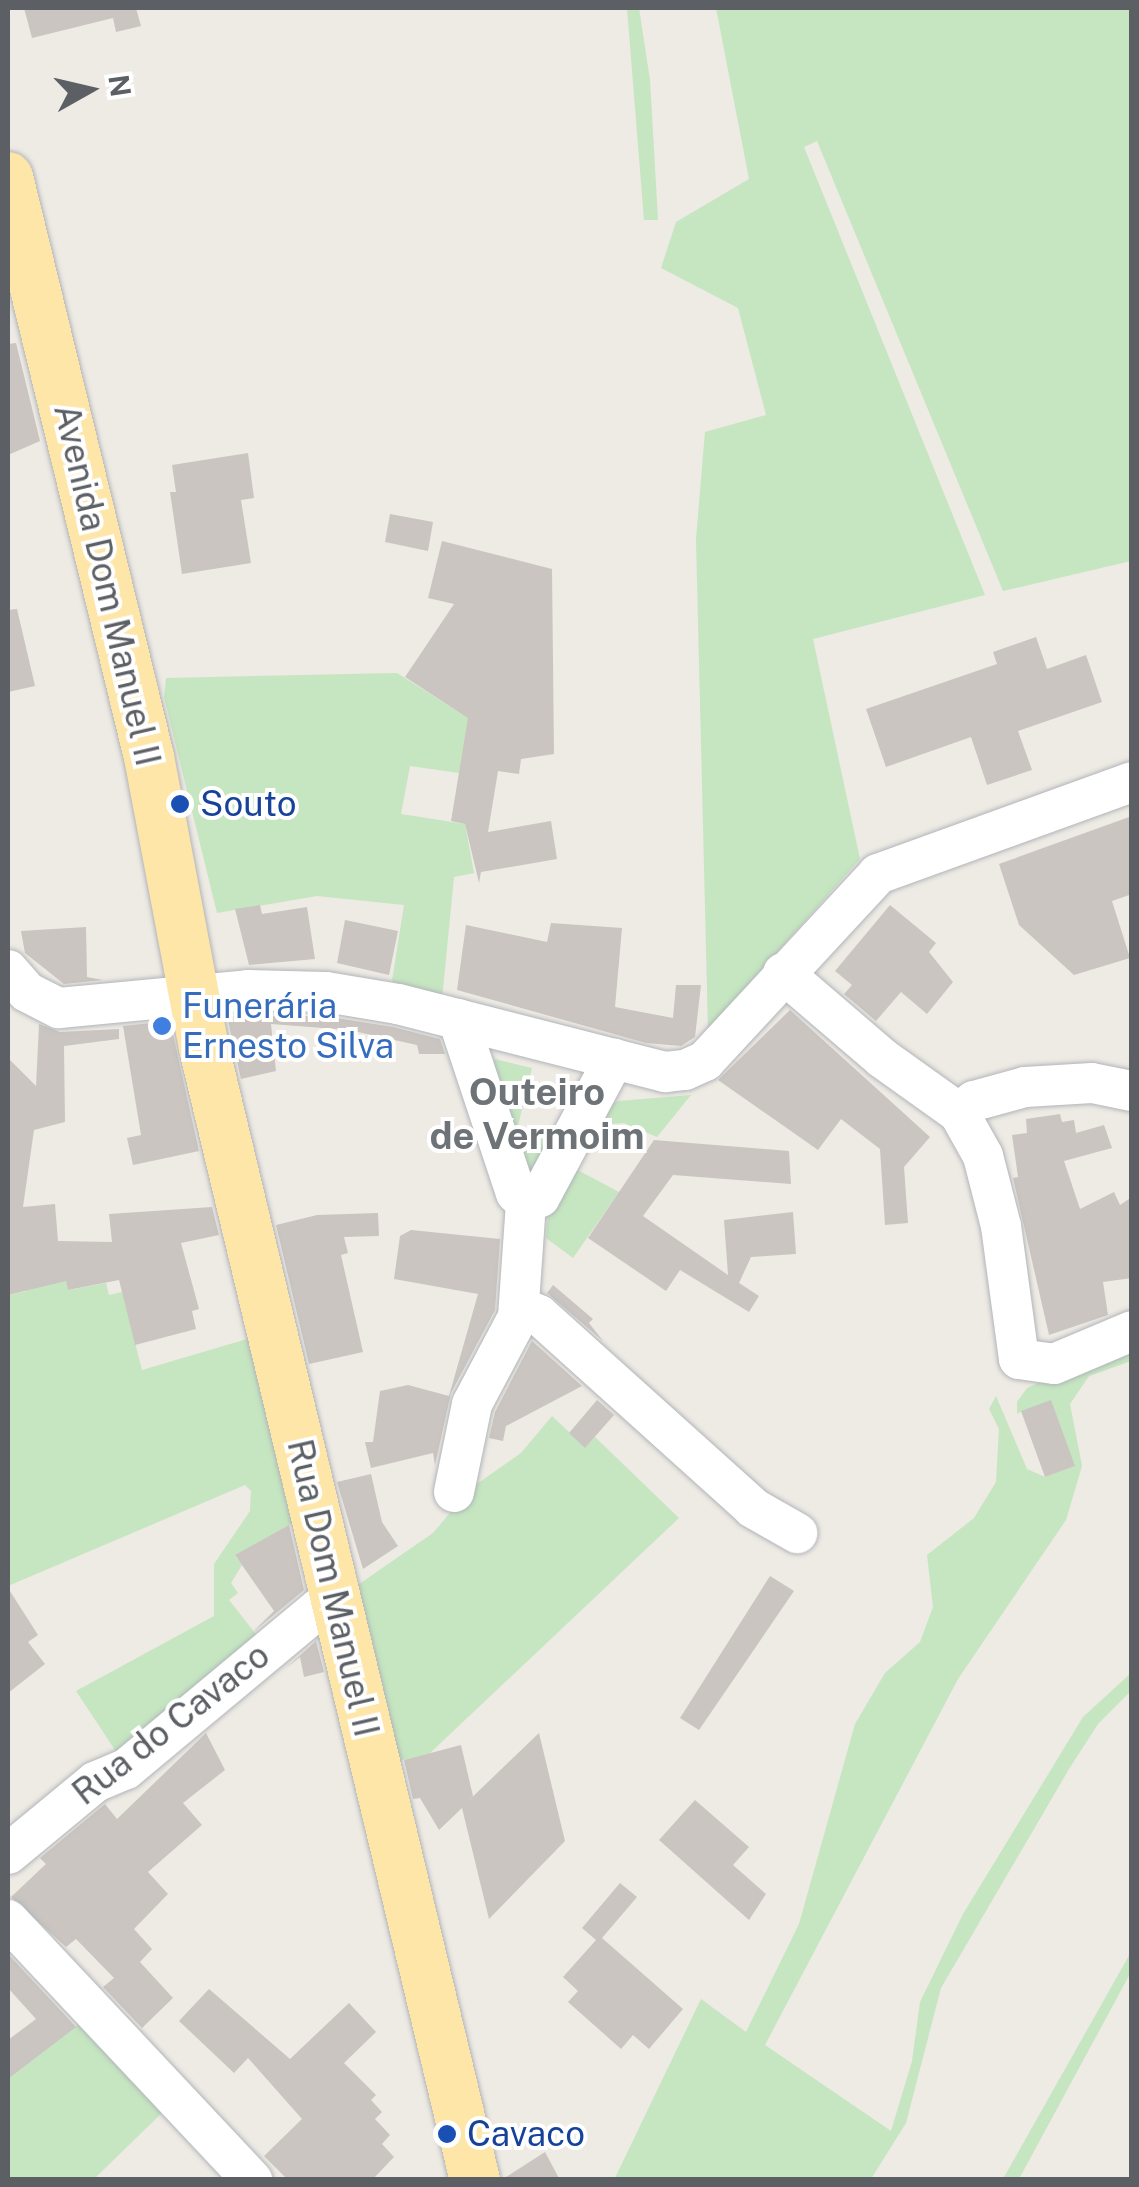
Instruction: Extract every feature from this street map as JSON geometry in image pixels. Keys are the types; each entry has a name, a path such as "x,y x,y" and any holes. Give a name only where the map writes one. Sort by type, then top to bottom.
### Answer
{"main road":[{"name":"Avenida Dom Manuel II","path":"8,176 149,757 195,995"},
{"name":"Rua Dom Manuel II","path":"195,995 475,2180"}],"street":[{"path":"8,970 27,992 59,1008 195,995 326,992 458,1019 665,1072 705,1060 878,874 1132,782"},
{"path":"783,973 882,1058 959,1113 983,1156 1001,1226 1020,1359 1054,1364 1132,1331"},
{"path":"454,1492 472,1404 520,1307 526,1204 516,1193 458,1019"},
{"path":"526,1204 540,1197 614,1059"},
{"path":"959,1113 974,1101 1025,1086 1092,1083 1132,1091"},
{"path":"520,1307 539,1315 753,1508 797,1533"},
{"name":"Rua do Cavaco","path":"8,1854 95,1782 126,1768 335,1596"},
{"path":"8,1920 252,2180"}],"green space":[{"path":"627,8 639,8 650,80 658,220 644,220"},
{"path":"716,8 1131,8 1131,561 1003,591 817,141 804,147 985,595 813,639 860,859 708,1030 696,539 705,432 766,415 738,308 661,268 676,222 749,179"},
{"path":"397,673 459,712 471,711 459,773 410,766 401,814 465,824 474,873 454,877 442,999 397,988 392,981 404,905 317,896 217,913 164,697 166,678"},
{"path":"495,1059 532,1068 517,1130 549,1141 536,1173 521,1171 487,1068"},
{"path":"691,1095 657,1137 624,1123 601,1125 606,1106 618,1101"},
{"path":"570,1166 619,1192 573,1258 546,1238 548,1214"},
{"path":"64,1273 69,1290 106,1283 109,1295 122,1292 142,1370 254,1337 298,1520 235,1556 242,1565 231,1583 238,1593 229,1600 262,1642 123,1762 76,1691 214,1616 214,1564 250,1511 251,1491 245,1485 8,1586 8,1295 27,1291 26,1281"},
{"path":"1131,1341 1131,1361 1089,1376 1070,1404 1082,1466 1066,1520 958,1679 765,2045 891,2131 912,2061 920,2002 963,1914 1083,1717 1131,1673 1131,1691 1098,1724 1069,1769 941,1988 906,2123 871,2179 614,2180 701,1999 746,2032 799,1924 855,1724 885,1673 920,1642 933,1607 927,1555 974,1518 996,1482 999,1429 989,1409 996,1396 1027,1469 1045,1477 1074,1466 1022,1411 1017,1414 1017,1402 1027,1388"},
{"path":"552,1416 585,1447 595,1437 679,1518 429,1754 394,1762 352,1589 433,1533 471,1488 521,1453"},
{"path":"1131,1952 1131,1972 1019,2179 1003,2179"},
{"path":"84,2020 170,2105 94,2179 8,2180 8,2079"}],"building":[{"path":"24,8 136,8 141,26 116,32 113,18 32,38"},
{"path":"16,343 40,441 8,455 8,344"},
{"path":"248,453 254,498 241,500 251,563 182,574 170,492 176,492 172,465"},
{"path":"390,514 433,522 428,551 385,542"},
{"path":"442,541 552,569 554,754 521,759 519,774 498,771 488,832 551,821 557,859 481,872 479,883 465,824 451,821 468,718 405,677 454,604 428,598"},
{"path":"17,609 35,686 8,692 8,610"},
{"path":"1036,637 1047,669 1086,655 1102,702 1018,731 1032,770 987,785 971,737 886,767 866,709 997,664 993,652"},
{"path":"1132,816 1132,894 1112,901 1130,958 1074,975 1019,925 999,864"},
{"path":"260,905 262,914 307,907 315,959 249,965 235,909"},
{"path":"890,905 936,943 929,952 953,982 927,1014 901,992 876,1021 844,994 852,985 835,971"},
{"path":"345,920 398,931 389,975 337,963"},
{"path":"551,923 622,928 615,1007 673,1018 676,985 701,985 695,1037 681,1046 646,1043 457,990 466,925 547,942"},
{"path":"86,927 87,977 103,980 64,984 25,953 21,931"},
{"path":"790,1010 930,1137 904,1167 908,1223 885,1225 880,1149 841,1119 818,1150 718,1080"},
{"path":"227,1016 324,1016 393,1027 440,1039 445,1054 419,1054 417,1045 349,1030 271,1024 276,1071 241,1079"},
{"path":"170,1021 199,1151 133,1165 127,1138 141,1135 123,1026"},
{"path":"39,1024 60,1032 119,1029 119,1039 64,1046 65,1122 34,1130 23,1207 55,1204 58,1241 112,1242 109,1214 212,1207 219,1235 181,1243 199,1309 192,1311 196,1329 135,1345 119,1280 68,1290 66,1281 8,1295 8,1058 36,1086"},
{"path":"1060,1114 1062,1122 1074,1120 1076,1133 1104,1125 1112,1148 1064,1161 1080,1209 1114,1192 1120,1205 1132,1197 1132,1278 1103,1282 1108,1315 1049,1335 1013,1178 1018,1177 1012,1135 1027,1133 1026,1119"},
{"path":"654,1140 789,1151 791,1184 673,1175 643,1216 728,1275 724,1220 793,1212 796,1254 751,1257 739,1283 759,1296 749,1312 680,1270 666,1291 588,1238"},
{"path":"378,1213 379,1236 344,1237 348,1253 341,1255 363,1352 309,1364 276,1225 317,1215"},
{"path":"411,1230 500,1239 495,1310 451,1393 435,1465 433,1453 371,1468 365,1442 373,1442 380,1391 408,1385 449,1396 478,1294 394,1279 400,1236"},
{"path":"553,1285 593,1319 589,1323 603,1341 547,1293"},
{"path":"532,1341 582,1386 506,1426 503,1441 489,1438 495,1412"},
{"path":"597,1400 614,1415 585,1448 569,1433"},
{"path":"1051,1400 1075,1466 1045,1477 1021,1411"},
{"path":"371,1474 382,1522 398,1546 363,1569 337,1482"},
{"path":"289,1525 304,1590 253,1632 274,1611 235,1555"},
{"path":"770,1576 794,1591 699,1730 680,1718"},
{"path":"8,1588 38,1635 28,1642 45,1664 8,1693"},
{"path":"316,1641 324,1672 304,1677 300,1657 285,1669"},
{"path":"206,1733 225,1770 183,1803 202,1825 148,1872 168,1894 134,1929 152,1949 140,1962 173,1998 142,2028 103,1987 114,1978 76,1939 66,1947 11,1897 46,1864 40,1858 105,1804 117,1819"},
{"path":"539,1733 565,1841 489,1919 462,1808 439,1830 420,1798 413,1799 404,1760 461,1745 473,1796 464,1805"},
{"path":"695,1800 749,1847 733,1865 766,1894 749,1920 659,1840"},
{"path":"620,1883 637,1897 602,1938 683,2009 649,2049 633,2035 621,2049 568,2002 578,1991 563,1977 596,1940 582,1928"},
{"path":"8,1954 76,2027 8,2079 8,2040 36,2019 8,1988"},
{"path":"209,1989 290,2059 349,2003 376,2032 344,2063 376,2095 371,2100 382,2112 375,2119 390,2135 382,2144 394,2157 372,2180 288,2180 264,2156 302,2119 248,2058 234,2073 179,2021"},
{"path":"545,2152 560,2180 503,2180 503,2179"}],"place":[{"name":"Souto","path":"180,804"},
{"name":"Funerária Ernesto Silva","path":"162,1026"},
{"name":"Cavaco","path":"447,2134"}],"district":[{"name":"Outeiro de Vermoim","path":"537,1114"}]}
